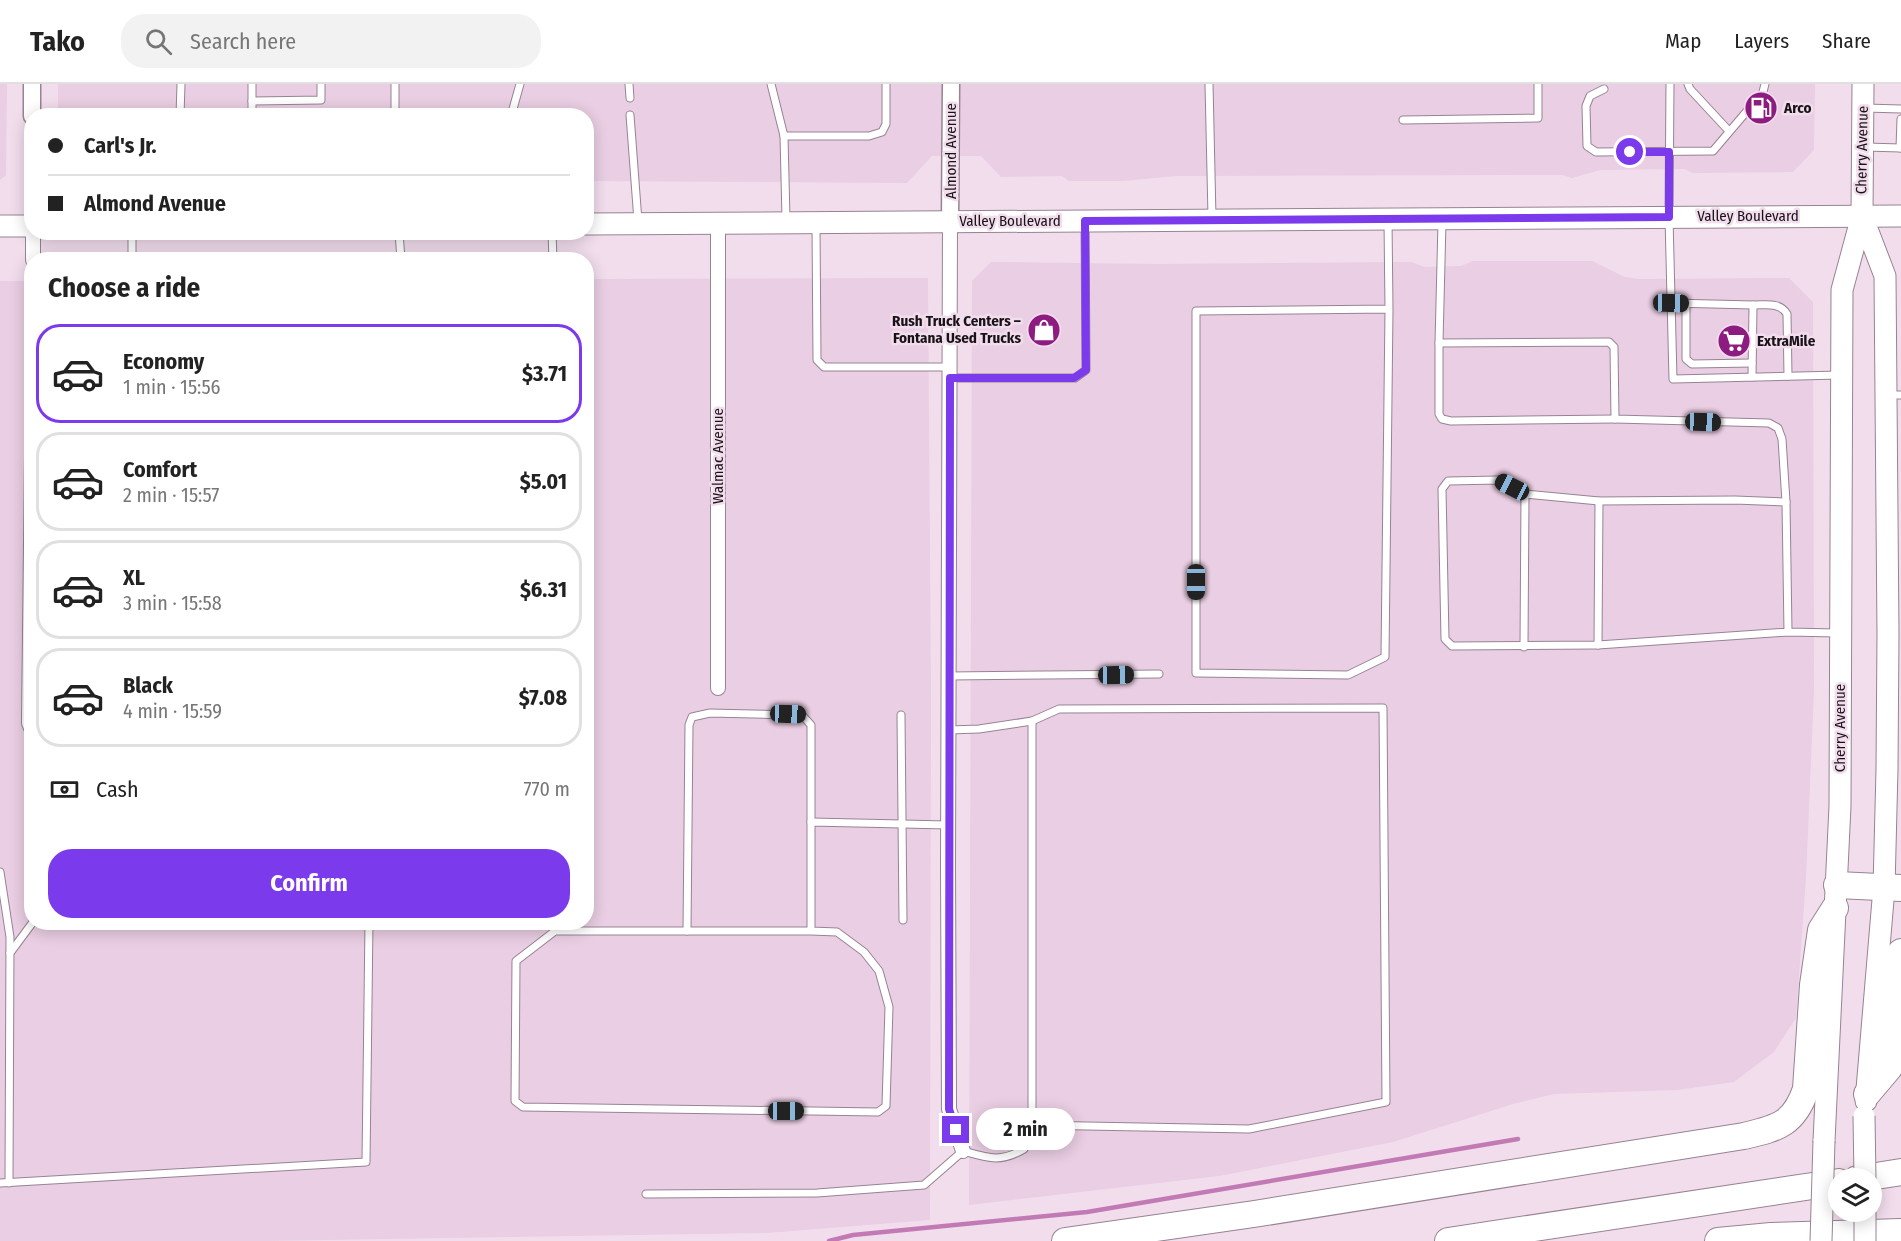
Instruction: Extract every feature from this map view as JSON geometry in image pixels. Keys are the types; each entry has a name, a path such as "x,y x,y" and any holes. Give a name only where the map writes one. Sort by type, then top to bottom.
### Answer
{"highway":[{"path":"1065,1241 1254,1214 1744,1136 1777,1128 1793,1114 1801,1103 1806,1089 1813,985 1821,930 1836,896 1892,888"},
{"path":"1866,1105 1888,1068 1901,952"},
{"path":"1882,1175 1901,1172"},
{"path":"1448,1241 1828,1184"},
{"path":"1718,1241 1772,1236 1901,1232"}],"main road":[{"name":"Cherry Avenue","path":"1821,1241 1840,784 1842,290 1862,216 1863,84"},
{"name":"Cherry Avenue","path":"1862,216 1885,276 1893,396 1887,769 1892,888 1866,1105 1864,1168"},
{"name":"Valley Boulevard","path":"594,224 1901,216"},
{"path":"0,226 24,226"},
{"path":"1865,1222 1865,1241"}],"street":[{"path":"32,84 32,108"},
{"name":"Almond Avenue","path":"951,84 949,1109 963,1151"},
{"name":"Walmac Avenue","path":"718,223 718,688"}],"lane":[{"path":"180,108 181,84"},
{"path":"252,84 252,108"},
{"path":"252,101 321,100 321,84"},
{"path":"395,84 395,108"},
{"path":"513,108 520,84"},
{"path":"629,84 630,98"},
{"path":"771,84 784,136 786,223"},
{"path":"784,136 870,136 882,132 886,124 886,84"},
{"path":"1209,84 1213,220"},
{"path":"1403,120 1538,118 1538,84"},
{"path":"1670,84 1669,217 1673,379 1841,375"},
{"path":"1688,84 1729,131"},
{"path":"1762,96 1765,84"},
{"path":"1604,89 1590,96 1586,106 1587,146 1596,152 1713,151 1747,111"},
{"path":"1863,108 1901,109"},
{"path":"630,115 639,224"},
{"path":"1862,147 1901,148 1901,119"},
{"path":"1442,218 1439,343 1439,414 1442,419 1451,421 1615,419 1769,423 1778,428 1782,439 1786,502 1788,632"},
{"path":"1388,219 1389,309 1385,657 1348,675 1196,673 1196,311 1389,309"},
{"path":"816,222 817,360 824,367 1074,378 1086,370 1085,221"},
{"path":"1671,303 1776,305 1784,309 1787,314 1788,376"},
{"path":"1686,303 1686,359 1692,364 1752,363"},
{"path":"1752,377 1753,304"},
{"path":"1439,343 1609,342 1614,347 1615,419"},
{"path":"1786,502 1599,501 1525,494 1498,480 1448,481 1442,489 1445,639 1452,646 1524,647 1598,645 1788,632 1841,633"},
{"path":"1524,647 1525,494"},
{"path":"1598,645 1599,501"},
{"path":"949,676 1159,674"},
{"path":"949,730 979,729 1032,721 1059,709 1383,708 1386,1102 1249,1129 1032,1125"},
{"path":"687,931 689,725 692,717 710,713 802,714 811,725 811,931"},
{"path":"901,715 903,920"},
{"path":"646,1194 817,1192 924,1185 963,1151 995,1160 1012,1156 1024,1149 1032,1125 1032,721"},
{"path":"811,822 948,825"},
{"path":"0,872 10,937 9,1183"},
{"path":"10,953 27,930"},
{"path":"0,1183 366,1162 369,930"},
{"path":"555,931 811,931 837,932 864,952 879,971 889,1007 886,1106 878,1112 523,1107 515,1101 516,961 555,931"}],"shaded area":[{"path":"0,84 7,84 6,175 0,180"},
{"path":"58,84 1815,84 1814,150 1793,172 1693,173 1684,169 1600,170 1572,178 1562,175 1176,176 1123,181 1069,181 1062,176 1001,177 981,156 932,156 907,183 594,181 594,108 58,108"},
{"path":"1473,261 1592,261 1625,277 1638,279 1789,278 1813,302 1814,690 1806,878 1796,1018 1774,1052 1734,1082 1677,1090 1554,1094 1513,1104 1393,1142 1219,1176 969,1205 972,281 991,262 1157,264 1411,262 1425,267 1461,266"},
{"path":"928,278 931,693 930,1220 767,1233 264,1241 0,1241 0,281 24,281 24,930 594,930 594,279"}],"waterway":[{"path":"829,1241 853,1235 1087,1212 1518,1139"}],"place":[{"name":"Arco","path":"1761,108"},
{"name":"Rush Truck Centers – Fontana Used Trucks","path":"1044,330"},
{"name":"ExtraMile","path":"1734,341"}],"route":[{"path":"956,1130 949,1109 950,378 1074,378 1086,370 1085,221 1669,217 1669,152 1630,152"}]}
